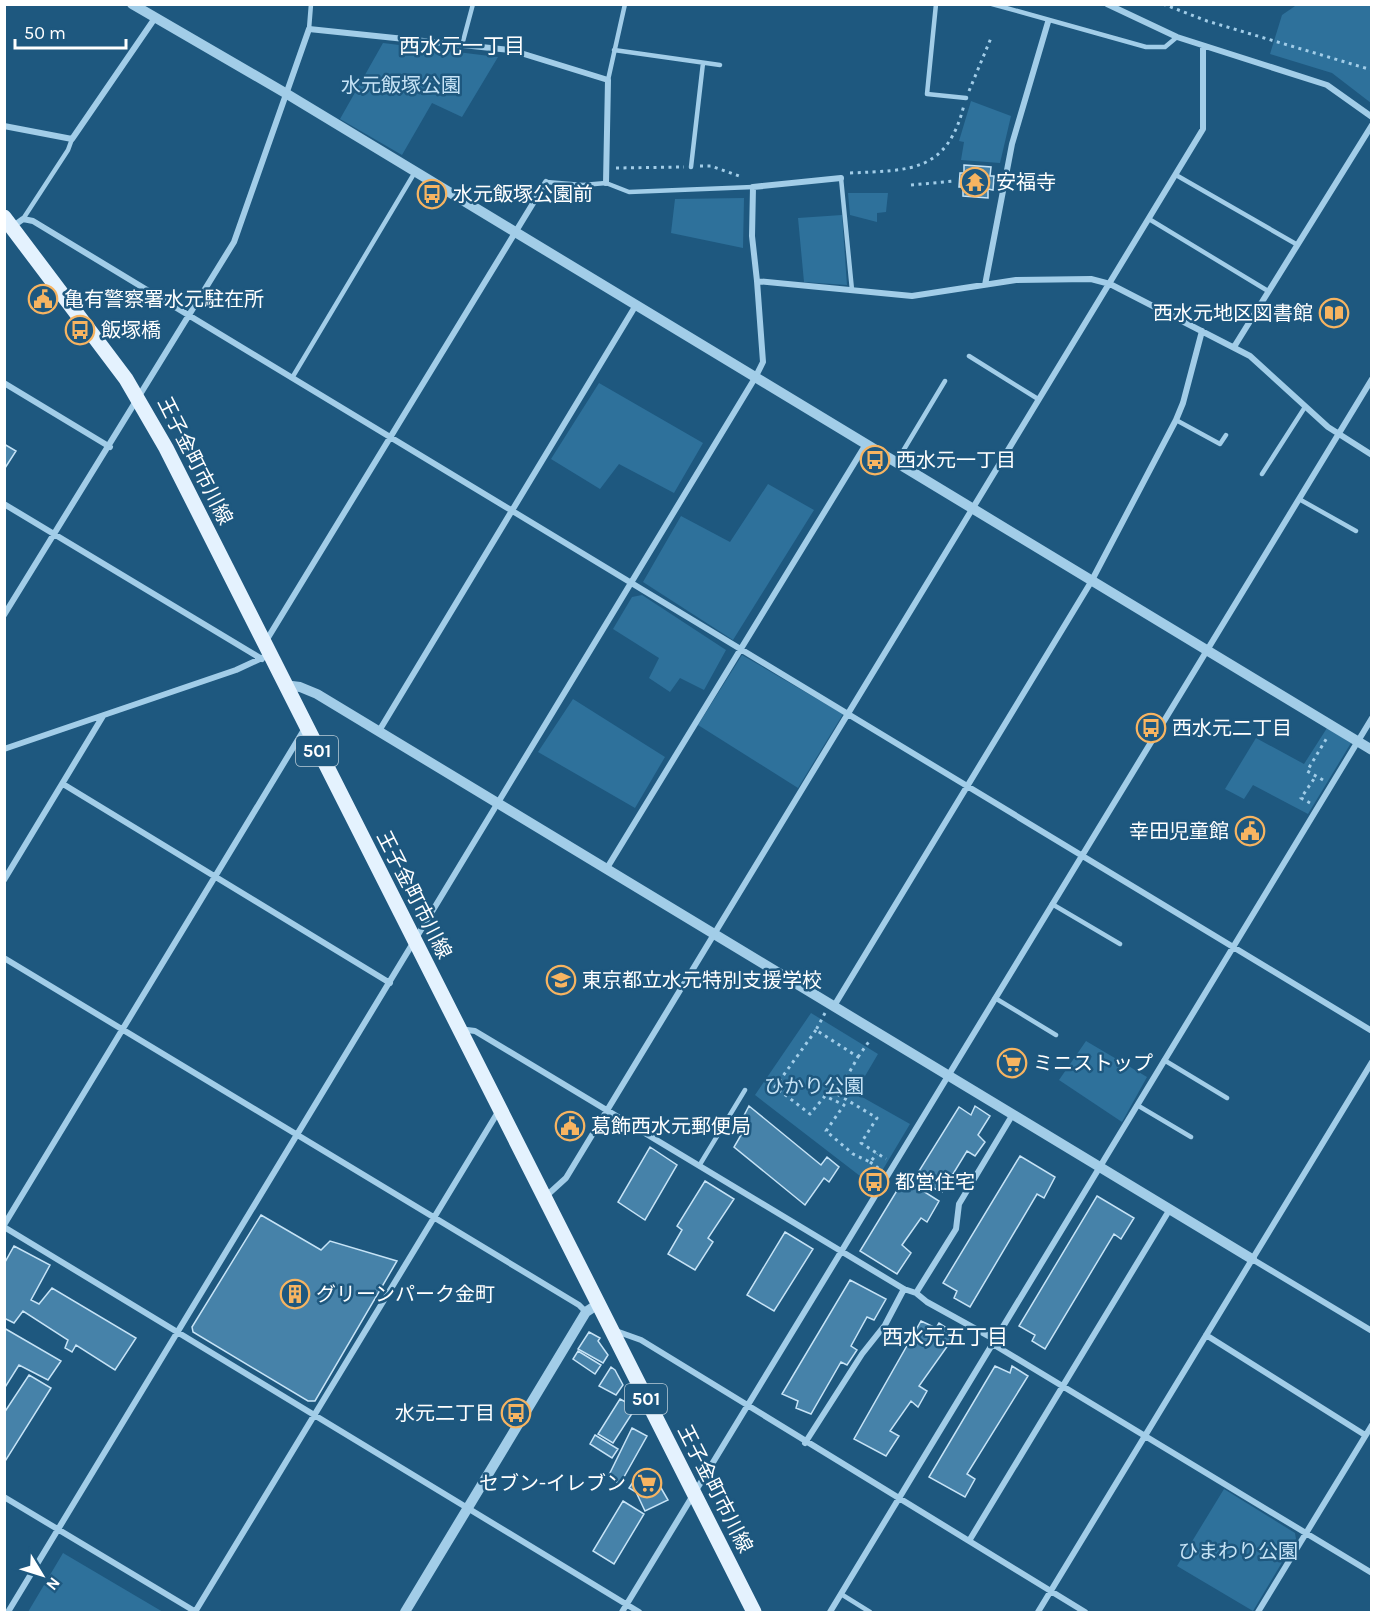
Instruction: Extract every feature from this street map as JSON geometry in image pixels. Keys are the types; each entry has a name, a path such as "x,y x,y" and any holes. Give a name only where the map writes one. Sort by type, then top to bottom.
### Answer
{"main road":[{"name":"王子金町市川線","path":"13,221 139,398 265,652 415,942 543,1198 592,1308 610,1329 754,1612"}],"street":[{"path":"1107,4 1177,37 1277,67 1327,85 1371,117"},
{"path":"138,6 1371,750"},
{"path":"4,126 72,139 155,18"},
{"path":"985,285 1014,136 1048,22"},
{"path":"4,615 110,447 234,242 309,29 511,50 608,80 606,183"},
{"path":"543,1198 566,1178 608,1111 1203,129 1203,46"},
{"path":"1234,347 1371,125"},
{"path":"8,1612 755,378 763,362 752,236 753,187 841,178"},
{"path":"5,748 236,670 265,652 390,438 546,182"},
{"path":"13,221 33,221 1371,1031"},
{"path":"757,281 912,296 1016,280 1091,279 1110,284 1250,356 1305,407 1338,434 1371,455"},
{"path":"379,731 636,305"},
{"path":"832,1005 1091,582 1176,420 1202,331"},
{"path":"622,1612 1371,379"},
{"path":"4,384 110,447"},
{"path":"607,868 866,444"},
{"path":"4,504 55,535 265,652"},
{"path":"284,685 309,690 379,731 1371,1330"},
{"path":"4,880 104,715"},
{"path":"830,1612 1371,718"},
{"path":"305,728 4,1226 639,1612"},
{"path":"63,784 390,983"},
{"path":"4,958 579,1305 592,1308 405,1612"},
{"path":"460,1035 468,1030 475,1031 904,1289 916,1293 1063,1387 1371,1573"},
{"path":"1038,1612 1371,1062"},
{"path":"4,1497 196,1612 499,1111"},
{"path":"916,1293 957,1229 959,1204 1013,1114"},
{"path":"969,1541 1170,1209"},
{"path":"806,1443 862,1354 885,1325 904,1289"},
{"path":"610,1329 641,1340 748,1408 1085,1612"},
{"path":"1206,1335 1365,1435"},
{"path":"1258,1612 1371,1425"}],"lane":[{"path":"309,29 312,4"},
{"path":"462,46 473,4"},
{"path":"608,80 625,4"},
{"path":"936,4 927,94 966,98"},
{"path":"992,4 1048,22 1146,47 1165,46 1177,37"},
{"path":"614,50 720,64"},
{"path":"691,166 703,63"},
{"path":"13,221 68,150 72,139"},
{"path":"292,378 415,172"},
{"path":"1176,175 1296,244"},
{"path":"841,178 852,290"},
{"path":"546,182 583,185 606,183 629,192 753,187"},
{"path":"1149,219 1268,291"},
{"path":"969,356 1038,399"},
{"path":"896,462 945,381"},
{"path":"1262,474 1305,407"},
{"path":"1176,420 1220,444 1226,435"},
{"path":"1299,499 1356,531"},
{"path":"1052,904 1120,944"},
{"path":"995,998 1056,1035"},
{"path":"1164,1060 1227,1098"},
{"path":"699,1166 745,1090"},
{"path":"1137,1105 1191,1137"},
{"path":"841,1594 870,1612"}],"path":[{"path":"1163,4 1207,21 1371,70"},
{"path":"841,178 845,173 916,167 950,144 957,132 966,98 991,38"},
{"path":"911,185 955,181"},
{"path":"1331,784 1307,771 1334,726"},
{"path":"1316,776 1301,798 1317,807"},
{"path":"832,1005 775,1087 810,1114 825,1096 844,1105 826,1131 853,1154 870,1162 877,1154"},
{"path":"816,1030 858,1056"},
{"path":"877,1032 858,1056 837,1094 877,1118 861,1143 894,1164"}],"green space":[{"path":"1298,4 1371,5 1371,103 1332,73 1270,54 1282,15"},
{"name":"水元飯塚公園","path":"383,43 498,57 462,117 432,103 402,155 340,119"},
{"path":"971,101 1011,116 1000,163 961,160 964,142 959,141"},
{"path":"848,193 888,193 886,212 877,213 877,222 850,215"},
{"path":"744,198 743,248 671,233 675,199"},
{"path":"842,215 847,285 804,282 798,218"},
{"path":"599,383 703,443 674,493 619,464 600,489 551,459"},
{"path":"768,484 814,510 733,640 643,582 681,516 730,542"},
{"path":"642,595 726,650 704,690 680,678 670,692 649,678 659,658 613,629 632,597"},
{"path":"742,655 843,714 798,788 698,725"},
{"path":"573,699 665,757 635,808 538,752"},
{"path":"1327,728 1351,743 1308,814 1253,785 1244,799 1225,789 1256,738 1304,764"},
{"name":"ひかり公園","path":"811,1013 878,1054 855,1093 910,1124 873,1186 755,1095"},
{"path":"1086,1041 1147,1077 1122,1122 1059,1080"},
{"name":"ひまわり公園","path":"1224,1489 1295,1533 1296,1539 1253,1611 1177,1566"},
{"path":"63,1553 163,1612 28,1612"}],"building":[{"path":"964,165 991,167 990,176 994,176 993,190 988,189 988,198 963,196 963,187 959,187 960,173 964,173"},
{"path":"4,444 16,451 5,468 4,467"},
{"path":"749,1106 821,1165 827,1157 839,1167 829,1182 824,1178 805,1205 734,1147 744,1130 739,1125"},
{"path":"975,1106 990,1116 978,1135 985,1142 975,1156 967,1151 942,1192 929,1186 933,1176 919,1171 959,1107 971,1115"},
{"path":"650,1147 677,1165 645,1220 618,1202"},
{"path":"1020,1156 1055,1177 1044,1198 1037,1194 970,1307 954,1298 957,1291 943,1283"},
{"path":"904,1179 939,1201 927,1222 921,1218 902,1245 911,1253 897,1274 860,1251"},
{"path":"705,1181 734,1199 708,1238 713,1242 695,1270 668,1254 682,1230 677,1226"},
{"path":"1097,1196 1134,1218 1121,1239 1114,1234 1045,1349 1032,1341 1035,1335 1019,1326"},
{"name":"グリーンパーク金町","path":"261,1215 321,1250 330,1241 397,1261 315,1401 308,1401 193,1332 192,1327"},
{"path":"785,1232 813,1249 774,1311 747,1295"},
{"path":"14,1246 50,1265 31,1300 39,1304 52,1288 136,1338 115,1370 76,1345 72,1352 65,1348 68,1340 23,1311 14,1323 4,1318 4,1264"},
{"path":"850,1280 886,1299 874,1320 867,1317 851,1346 857,1350 847,1365 841,1362 811,1414 796,1408 798,1401 782,1394"},
{"path":"921,1321 936,1328 939,1323 956,1334 919,1386 927,1391 918,1407 911,1401 890,1431 899,1436 886,1456 854,1439"},
{"path":"4,1328 61,1361 48,1380 19,1365 4,1389"},
{"path":"589,1332 600,1338 598,1341 608,1355 603,1363 578,1349"},
{"path":"578,1351 601,1365 595,1374 573,1359"},
{"path":"995,1366 1010,1373 1012,1366 1028,1376 967,1474 975,1479 965,1497 929,1477"},
{"path":"611,1367 623,1385 616,1395 599,1386"},
{"path":"29,1375 51,1388 4,1463 4,1413"},
{"path":"620,1399 633,1406 630,1410 633,1412 613,1443 598,1434"},
{"path":"632,1428 647,1436 620,1484 608,1477"},
{"path":"595,1435 618,1449 612,1458 590,1444"},
{"path":"650,1469 668,1500 645,1511 636,1492 629,1488 637,1476"},
{"path":"623,1501 644,1514 614,1564 593,1551"}],"place":[{"name":"安福寺","path":"975,182"},
{"name":"水元飯塚公園前","path":"432,194"},
{"name":"亀有警察署水元駐在所","path":"43,299"},
{"name":"西水元地区図書館","path":"1334,313"},
{"name":"飯塚橋","path":"80,330"},
{"name":"西水元一丁目","path":"875,460"},
{"name":"西水元二丁目","path":"1151,728"},
{"name":"幸田児童館","path":"1250,831"},
{"name":"東京都立水元特別支援学校","path":"561,980"},
{"name":"ミニストップ","path":"1012,1063"},
{"name":"葛飾西水元郵便局","path":"570,1126"},
{"name":"都営住宅","path":"874,1182"},
{"name":"グリーンパーク金町","path":"295,1294"},
{"name":"水元二丁目","path":"516,1413"},
{"name":"セブン-イレブン","path":"647,1483"}],"district":[{"name":"西水元一丁目","path":"462,46"},
{"name":"西水元五丁目","path":"945,1337"}]}
